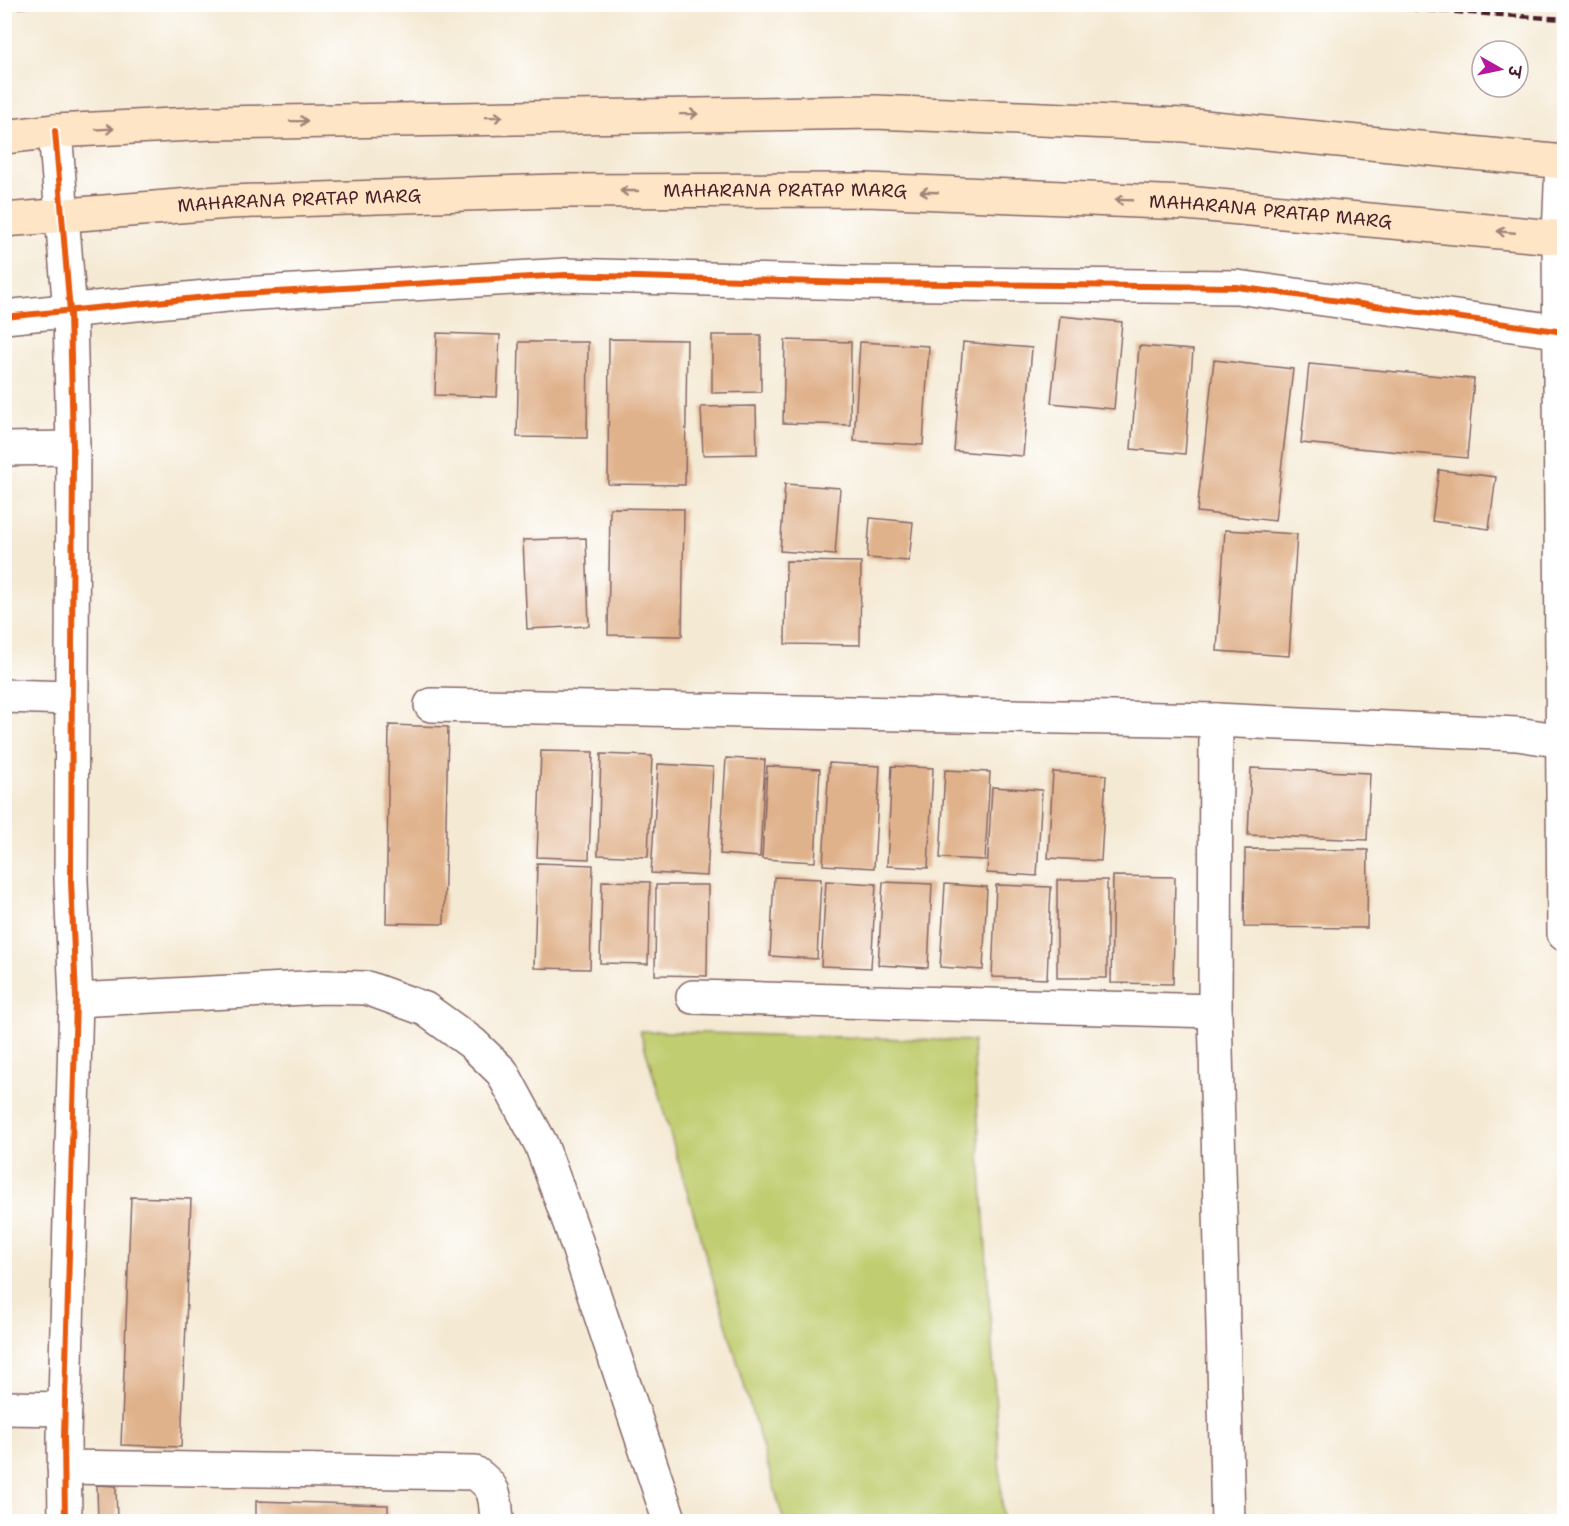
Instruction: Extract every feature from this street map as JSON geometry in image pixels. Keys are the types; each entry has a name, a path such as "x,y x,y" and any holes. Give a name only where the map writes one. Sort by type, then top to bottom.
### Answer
{"main road":[{"path":"4,137 55,131 248,123 875,112 1184,125 1563,162"},
{"name":"MAHARANA PRATAP MARG","path":"4,220 229,202 556,191 867,190 1186,202 1562,237"}],"street":[{"path":"55,131 64,214 70,312 73,448 71,881 76,1000 65,1409 65,1521"},
{"path":"1563,162 1564,934"},
{"path":"4,317 228,295 565,275 854,284 1237,287 1563,332"},
{"path":"4,449 73,448"},
{"path":"4,696 71,698"},
{"path":"431,705 1216,720 1517,734 1563,740"},
{"path":"1216,720 1215,1011 1228,1521"},
{"path":"76,1000 324,987 367,988 425,1009 472,1043 502,1072 541,1144 572,1229 670,1521"},
{"path":"693,997 1215,1011"},
{"path":"4,1408 65,1409"},
{"path":"64,1467 475,1473 487,1481 494,1492 497,1521"}],"green space":[{"path":"640,1031 973,1041 1003,1521 784,1521"}],"building":[{"path":"1060,316 1122,322 1114,409 1051,403"},
{"path":"437,333 500,335 497,397 435,395"},
{"path":"712,335 761,335 761,392 712,393"},
{"path":"609,339 687,340 685,485 608,484"},
{"path":"785,340 851,342 850,425 783,423"},
{"path":"519,342 588,342 587,438 517,437"},
{"path":"860,342 929,346 923,445 854,441"},
{"path":"963,342 1032,348 1023,456 954,451"},
{"path":"1139,346 1193,350 1185,454 1131,449"},
{"path":"1214,360 1293,369 1275,521 1197,512"},
{"path":"1309,364 1474,379 1467,458 1301,443"},
{"path":"756,406 757,454 703,455 701,407"},
{"path":"1439,470 1496,477 1489,529 1432,521"},
{"path":"785,484 840,488 835,555 780,551"},
{"path":"610,508 684,509 682,636 608,635"},
{"path":"870,518 913,522 909,561 867,558"},
{"path":"1225,530 1297,534 1289,656 1217,651"},
{"path":"586,538 589,626 527,629 523,540"},
{"path":"786,561 861,562 860,645 785,644"},
{"path":"389,725 448,727 444,924 386,923"},
{"path":"541,751 593,752 589,859 537,857"},
{"path":"601,754 652,756 648,857 598,855"},
{"path":"726,758 765,760 760,857 720,854"},
{"path":"829,763 880,766 874,868 823,865"},
{"path":"658,764 713,767 707,876 651,873"},
{"path":"767,766 820,769 815,862 762,859"},
{"path":"892,766 933,768 928,868 887,866"},
{"path":"1251,768 1370,773 1367,840 1248,835"},
{"path":"945,770 990,772 985,860 940,858"},
{"path":"1053,772 1106,775 1101,861 1048,858"},
{"path":"992,787 1042,790 1037,876 987,873"},
{"path":"1245,849 1368,850 1367,928 1244,927"},
{"path":"537,863 593,865 590,969 534,968"},
{"path":"1113,876 1175,877 1173,984 1111,983"},
{"path":"774,877 821,879 817,959 770,956"},
{"path":"1057,880 1107,880 1107,978 1057,978"},
{"path":"602,881 650,882 648,964 600,963"},
{"path":"826,881 876,884 871,968 821,966"},
{"path":"883,882 932,884 928,968 878,965"},
{"path":"945,884 987,887 983,970 940,967"},
{"path":"656,885 708,885 707,976 655,975"},
{"path":"996,885 1051,887 1047,979 992,977"},
{"path":"131,1197 191,1199 181,1447 121,1445"},
{"path":"97,1485 116,1486 117,1522 98,1522"},
{"path":"256,1501 388,1505 388,1522 256,1522"}],"railway":[{"path":"4,8 51,4"},
{"path":"1333,4 1564,19"}],"cycle path":[{"path":"55,131 70,312 73,448 71,881 76,1000 64,1437 65,1522"},
{"path":"4,317 227,295 565,275 854,283 1237,287 1564,332"}]}
